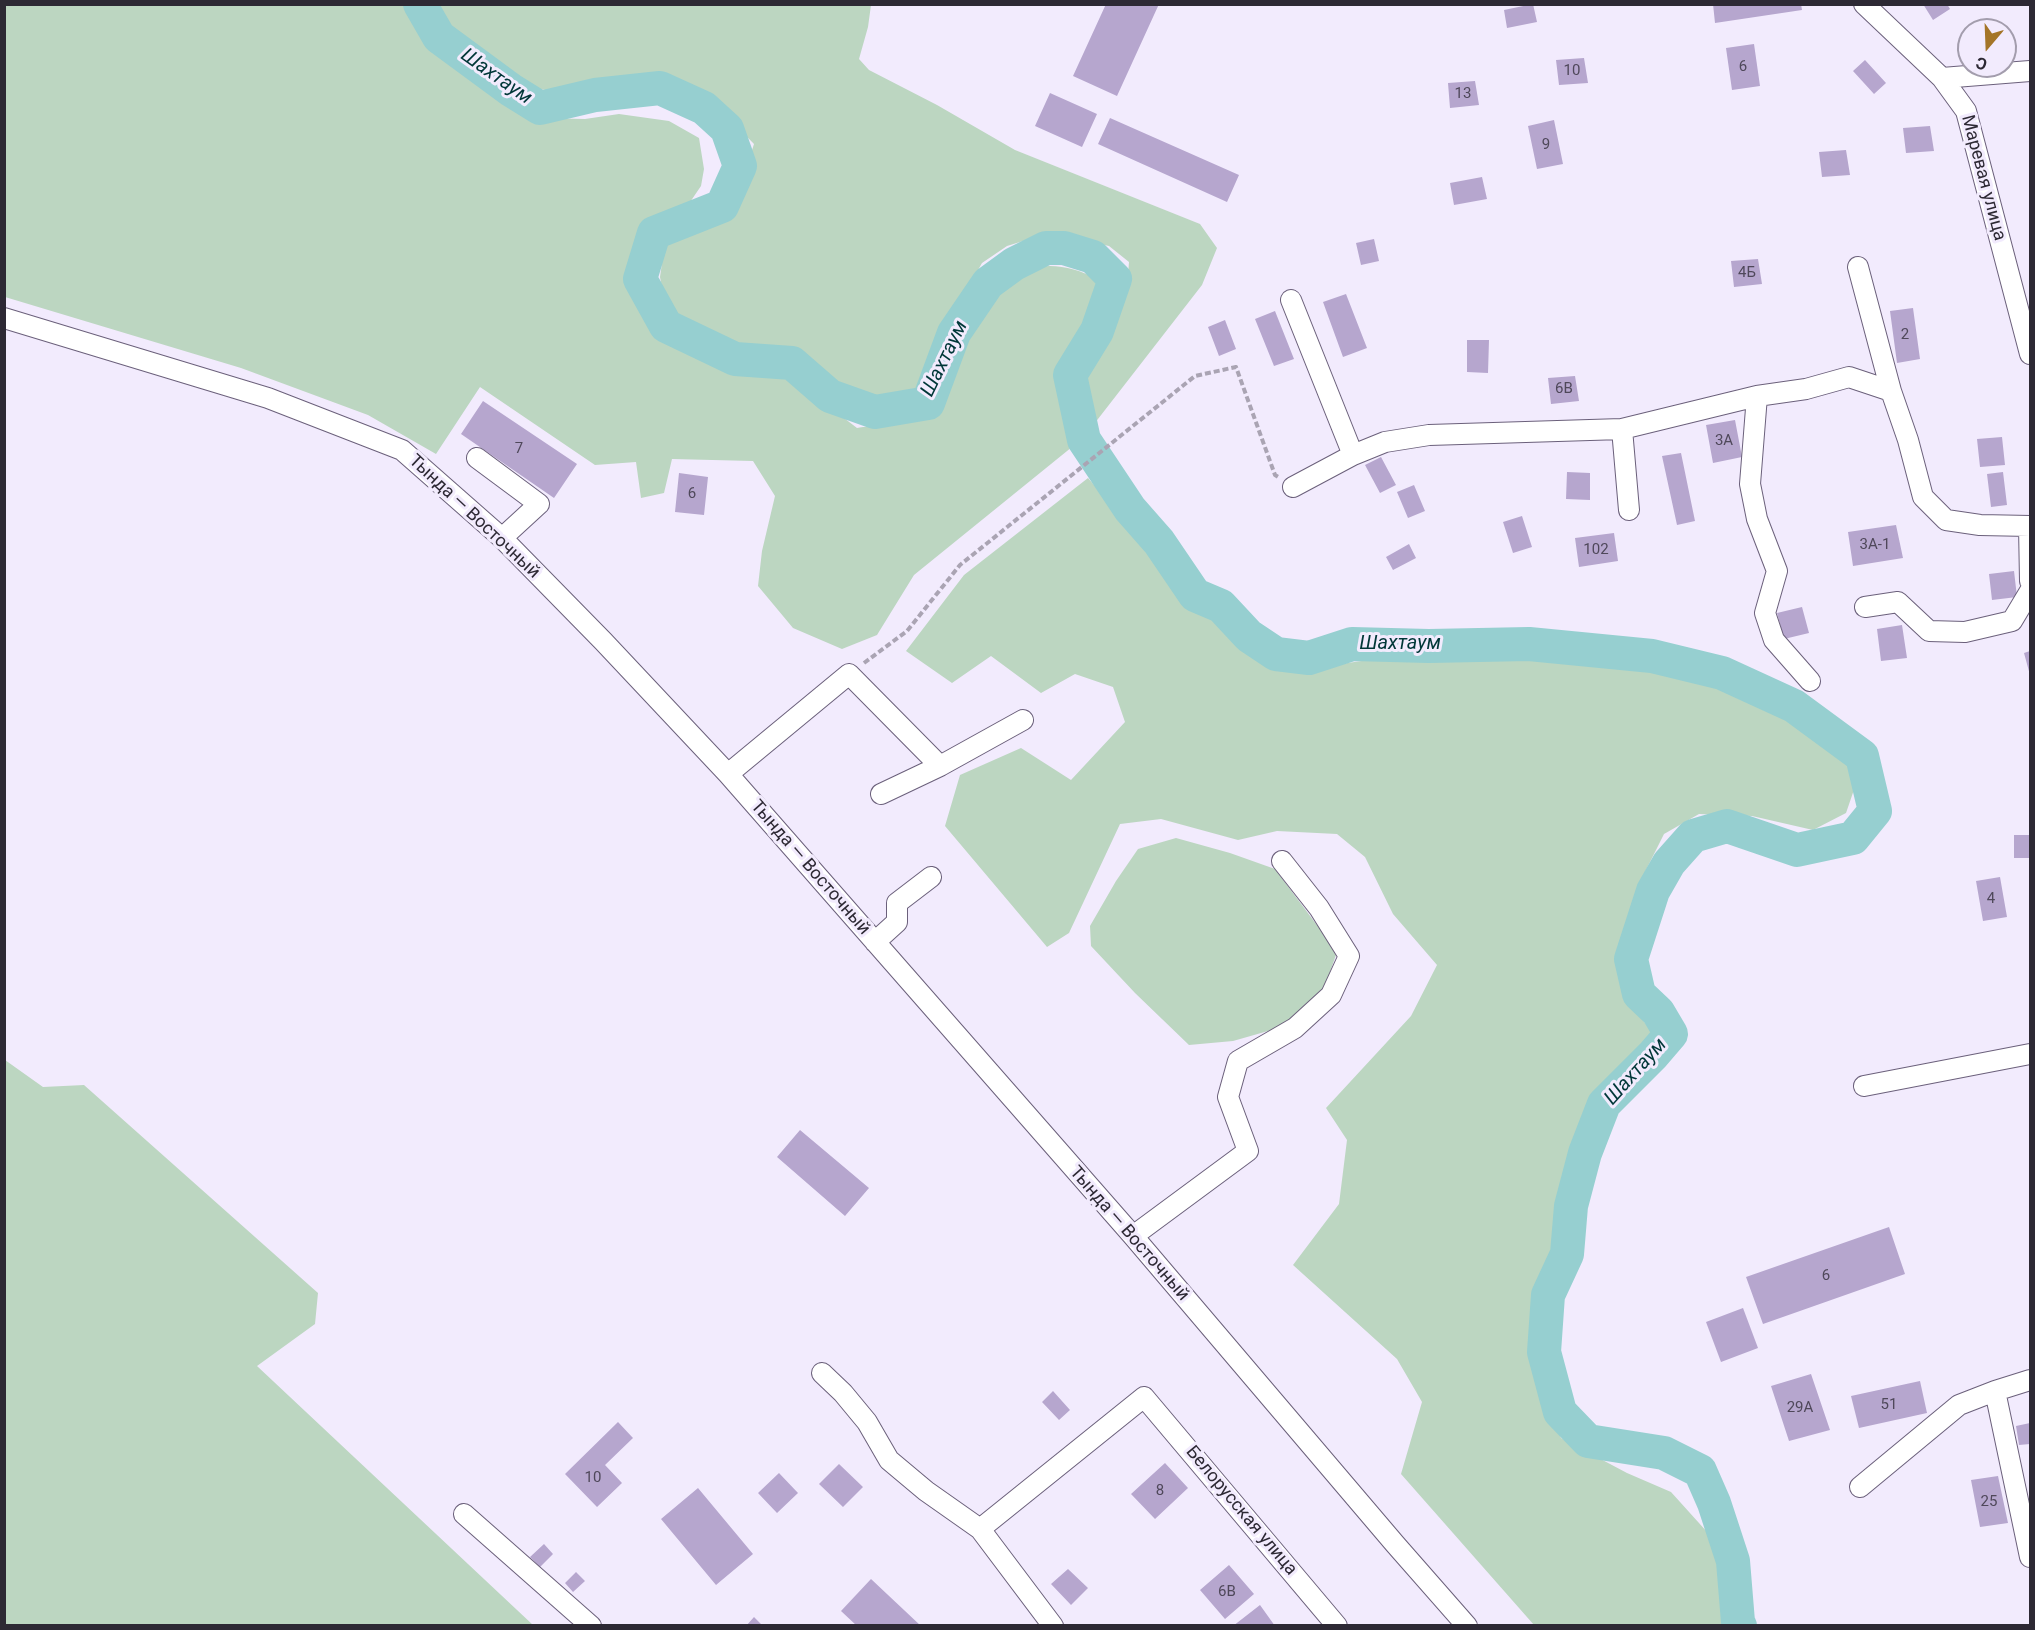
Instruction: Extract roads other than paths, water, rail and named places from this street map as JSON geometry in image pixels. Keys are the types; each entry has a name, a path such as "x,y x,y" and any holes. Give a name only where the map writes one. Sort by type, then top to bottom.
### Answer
{"street":[{"name":"Маревая улица","path":"1864,4 1942,78 1966,111 2031,354"},
{"path":"1942,78 2031,71"},
{"path":"1858,267 1891,391 1908,440 1923,497 1946,520 1980,525 2030,526 2031,581"},
{"path":"1291,300 1353,455"},
{"name":"Тында — Восточный","path":"4,318 268,398 402,450 502,538 728,774 1133,1236 1467,1626"},
{"path":"1293,487 1353,455 1385,442 1429,435 1622,429 1757,396 1806,389 1849,376 1891,391"},
{"path":"1757,396 1750,484 1757,519 1777,571 1766,613 1774,640 1810,681"},
{"path":"1622,429 1629,510"},
{"path":"477,458 539,504 502,538"},
{"path":"1865,607 1898,602 1929,632 1965,632 2012,621 2031,591"},
{"path":"728,774 849,674 940,766"},
{"path":"881,794 940,766 1023,720"},
{"path":"1133,1236 1248,1151 1228,1097 1238,1061 1295,1028 1331,995 1349,956 1319,908 1282,861"},
{"path":"875,942 897,921 897,903 931,877"},
{"path":"1864,1086 2031,1054"},
{"path":"822,1373 843,1393 867,1422 889,1460 926,1491 980,1529 1053,1626"},
{"path":"1860,1487 1959,1405 2031,1380"},
{"path":"1995,1391 2031,1557"},
{"name":"Белорусская улица","path":"980,1529 1144,1397 1337,1626"},
{"path":"464,1514 591,1626"}],"waterway":[{"name":"Шахтаум","path":"420,4 439,37 511,90 540,108 595,95 660,88 704,108 727,129 740,166 722,206 654,233 640,279 666,326 735,359 792,363 830,396 875,412 928,403 954,333 988,283 1014,264 1046,248 1064,248 1093,257 1115,279 1097,331 1070,375 1084,440 1130,509 1159,542 1195,595 1221,606 1249,636 1276,654 1309,658 1352,644 1429,646 1529,644 1652,656 1722,673 1794,706 1862,756 1875,811 1853,838 1797,850 1727,826 1693,836 1669,863 1653,891 1631,959 1639,994 1658,1012 1671,1034 1604,1104 1585,1153 1571,1206 1567,1254 1548,1295 1544,1352 1560,1412 1588,1441 1664,1453 1700,1471 1714,1503 1733,1561 1740,1626"}]}
